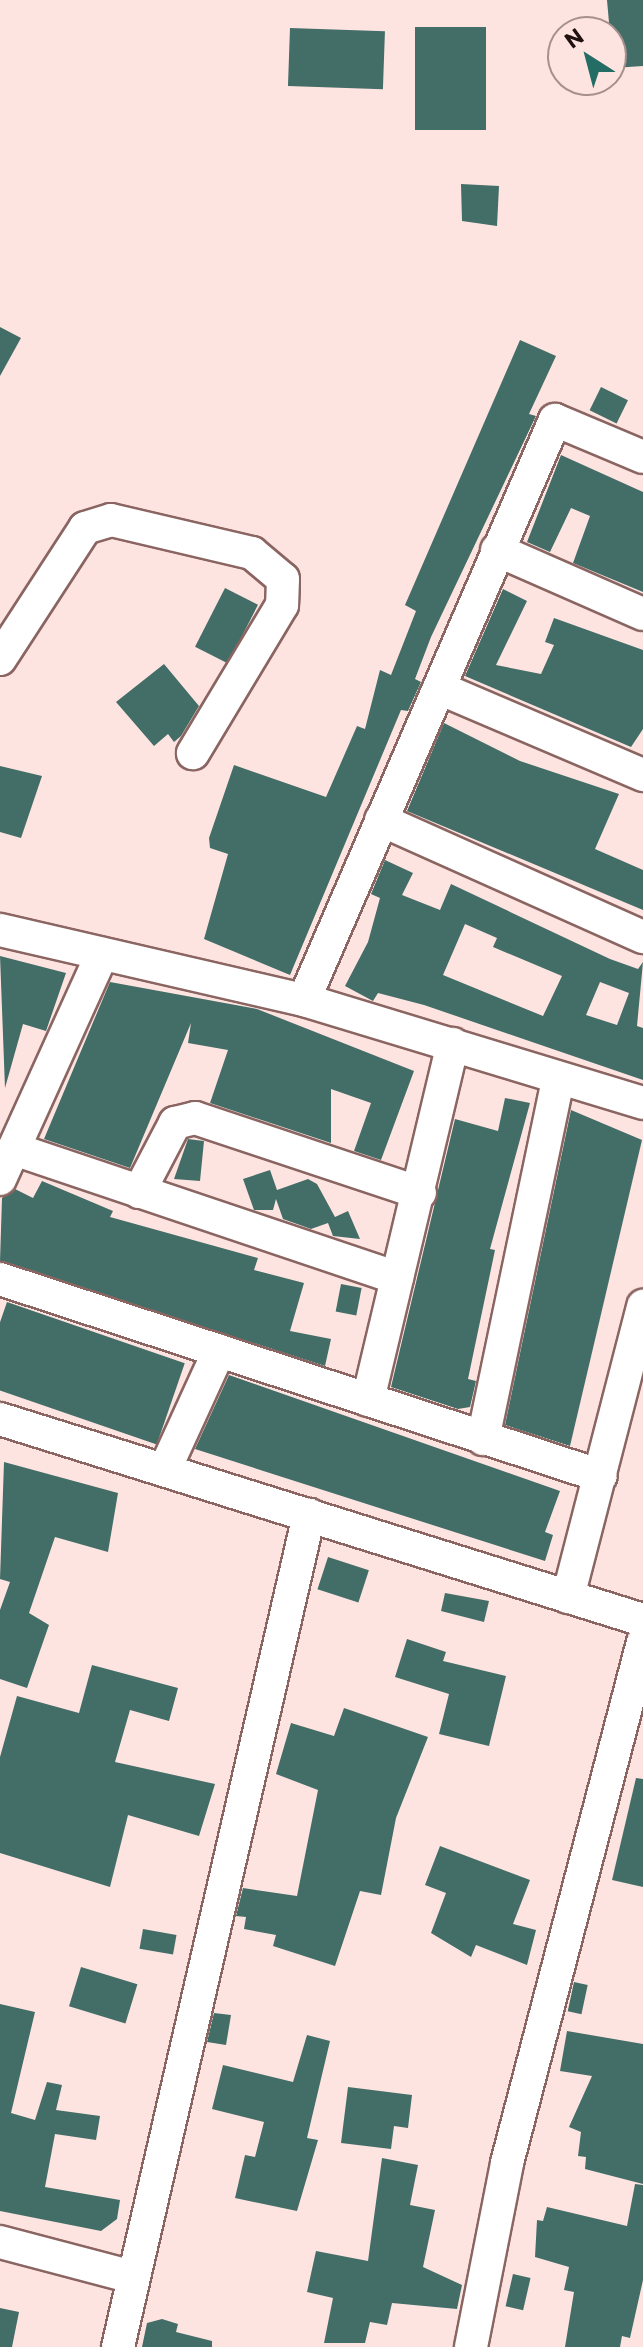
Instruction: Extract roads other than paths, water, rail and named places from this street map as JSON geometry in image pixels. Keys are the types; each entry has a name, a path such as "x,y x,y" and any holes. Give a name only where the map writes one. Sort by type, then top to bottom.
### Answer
{"street":[{"path":"304,1000 555,420 643,457"},
{"path":"5,641 68,547 85,528 111,520 271,563 283,579 282,605 193,753"},
{"path":"497,550 643,614"},
{"path":"439,688 643,775"},
{"path":"381,820 643,937"},
{"path":"0,930 304,1000 453,1044 558,1080 643,1103"},
{"path":"0,1179 102,954"},
{"path":"368,1400 420,1193 453,1044"},
{"path":"483,1439 558,1080"},
{"path":"139,1192 175,1123 195,1118 420,1193"},
{"path":"14,1149 397,1278"},
{"path":"0,1279 601,1476"},
{"path":"568,1597 643,1306"},
{"path":"165,1469 219,1351"},
{"path":"0,1419 643,1620"},
{"path":"118,2347 129,2276 309,1515"},
{"path":"471,2347 507,2163 643,1642"},
{"path":"0,2242 129,2276"}]}
